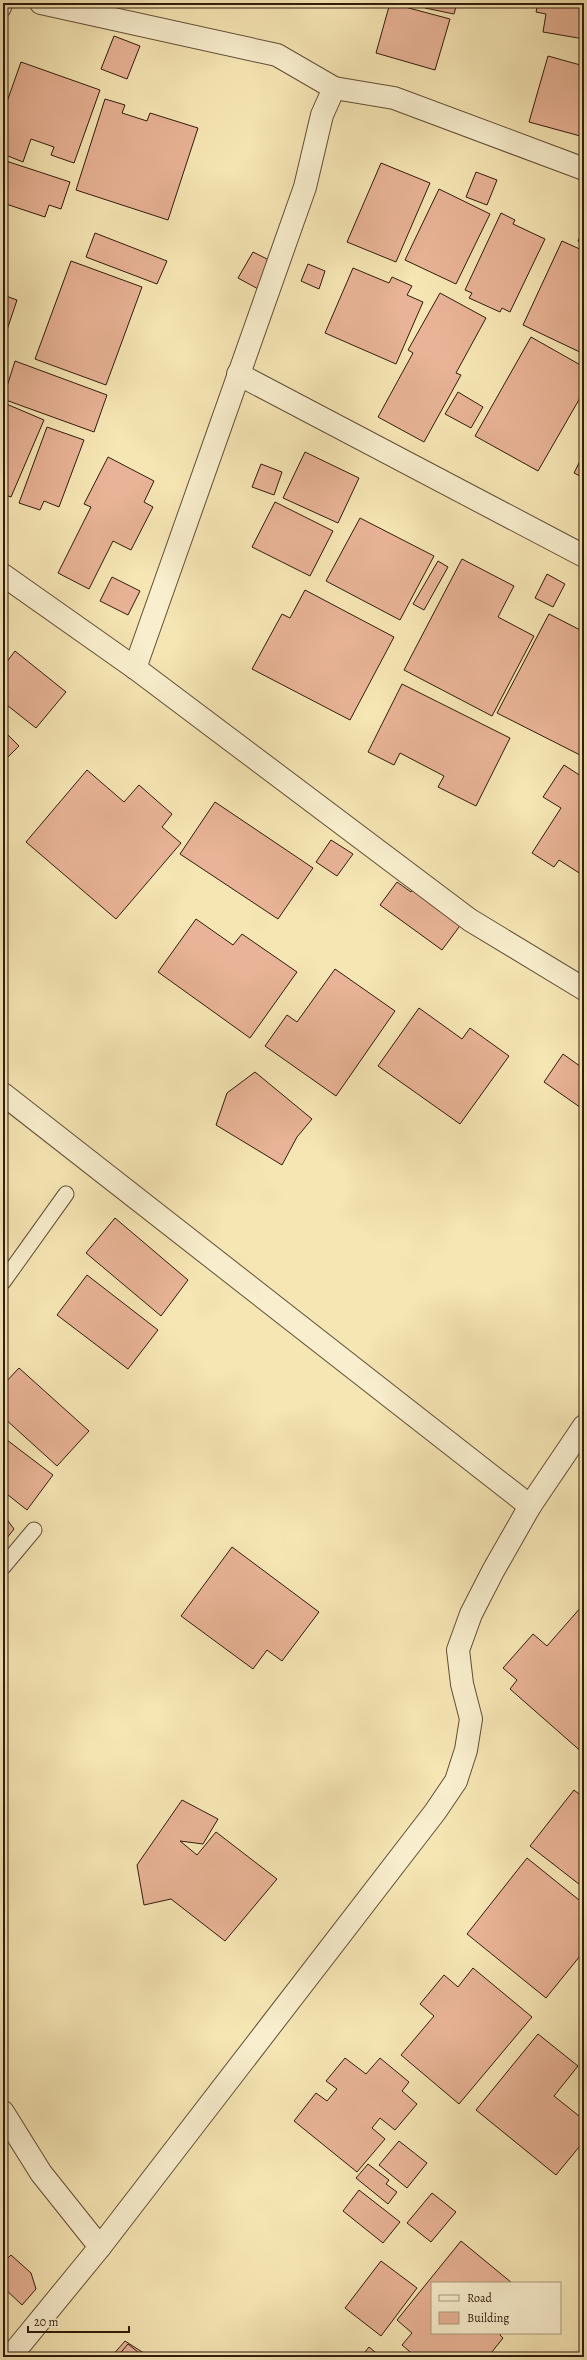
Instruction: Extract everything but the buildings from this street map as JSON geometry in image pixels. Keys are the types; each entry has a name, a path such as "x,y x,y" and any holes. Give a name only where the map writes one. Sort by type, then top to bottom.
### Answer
{"street":[{"path":"41,3 277,55 334,88 394,98 584,169"},
{"path":"135,668 305,187 322,115 334,88"},
{"path":"238,374 584,556"},
{"path":"3,575 135,668 470,920 584,989"},
{"path":"3,1094 530,1506"},
{"path":"10,2357 100,2247 425,1825 456,1781 466,1750 471,1719 462,1684 458,1650 471,1614 493,1571 530,1506 584,1426"},
{"path":"3,2112 41,2173 100,2247"}],"lane":[{"path":"3,9 5,3"},
{"path":"3,1282 66,1194"},
{"path":"3,1567 34,1530"}]}
